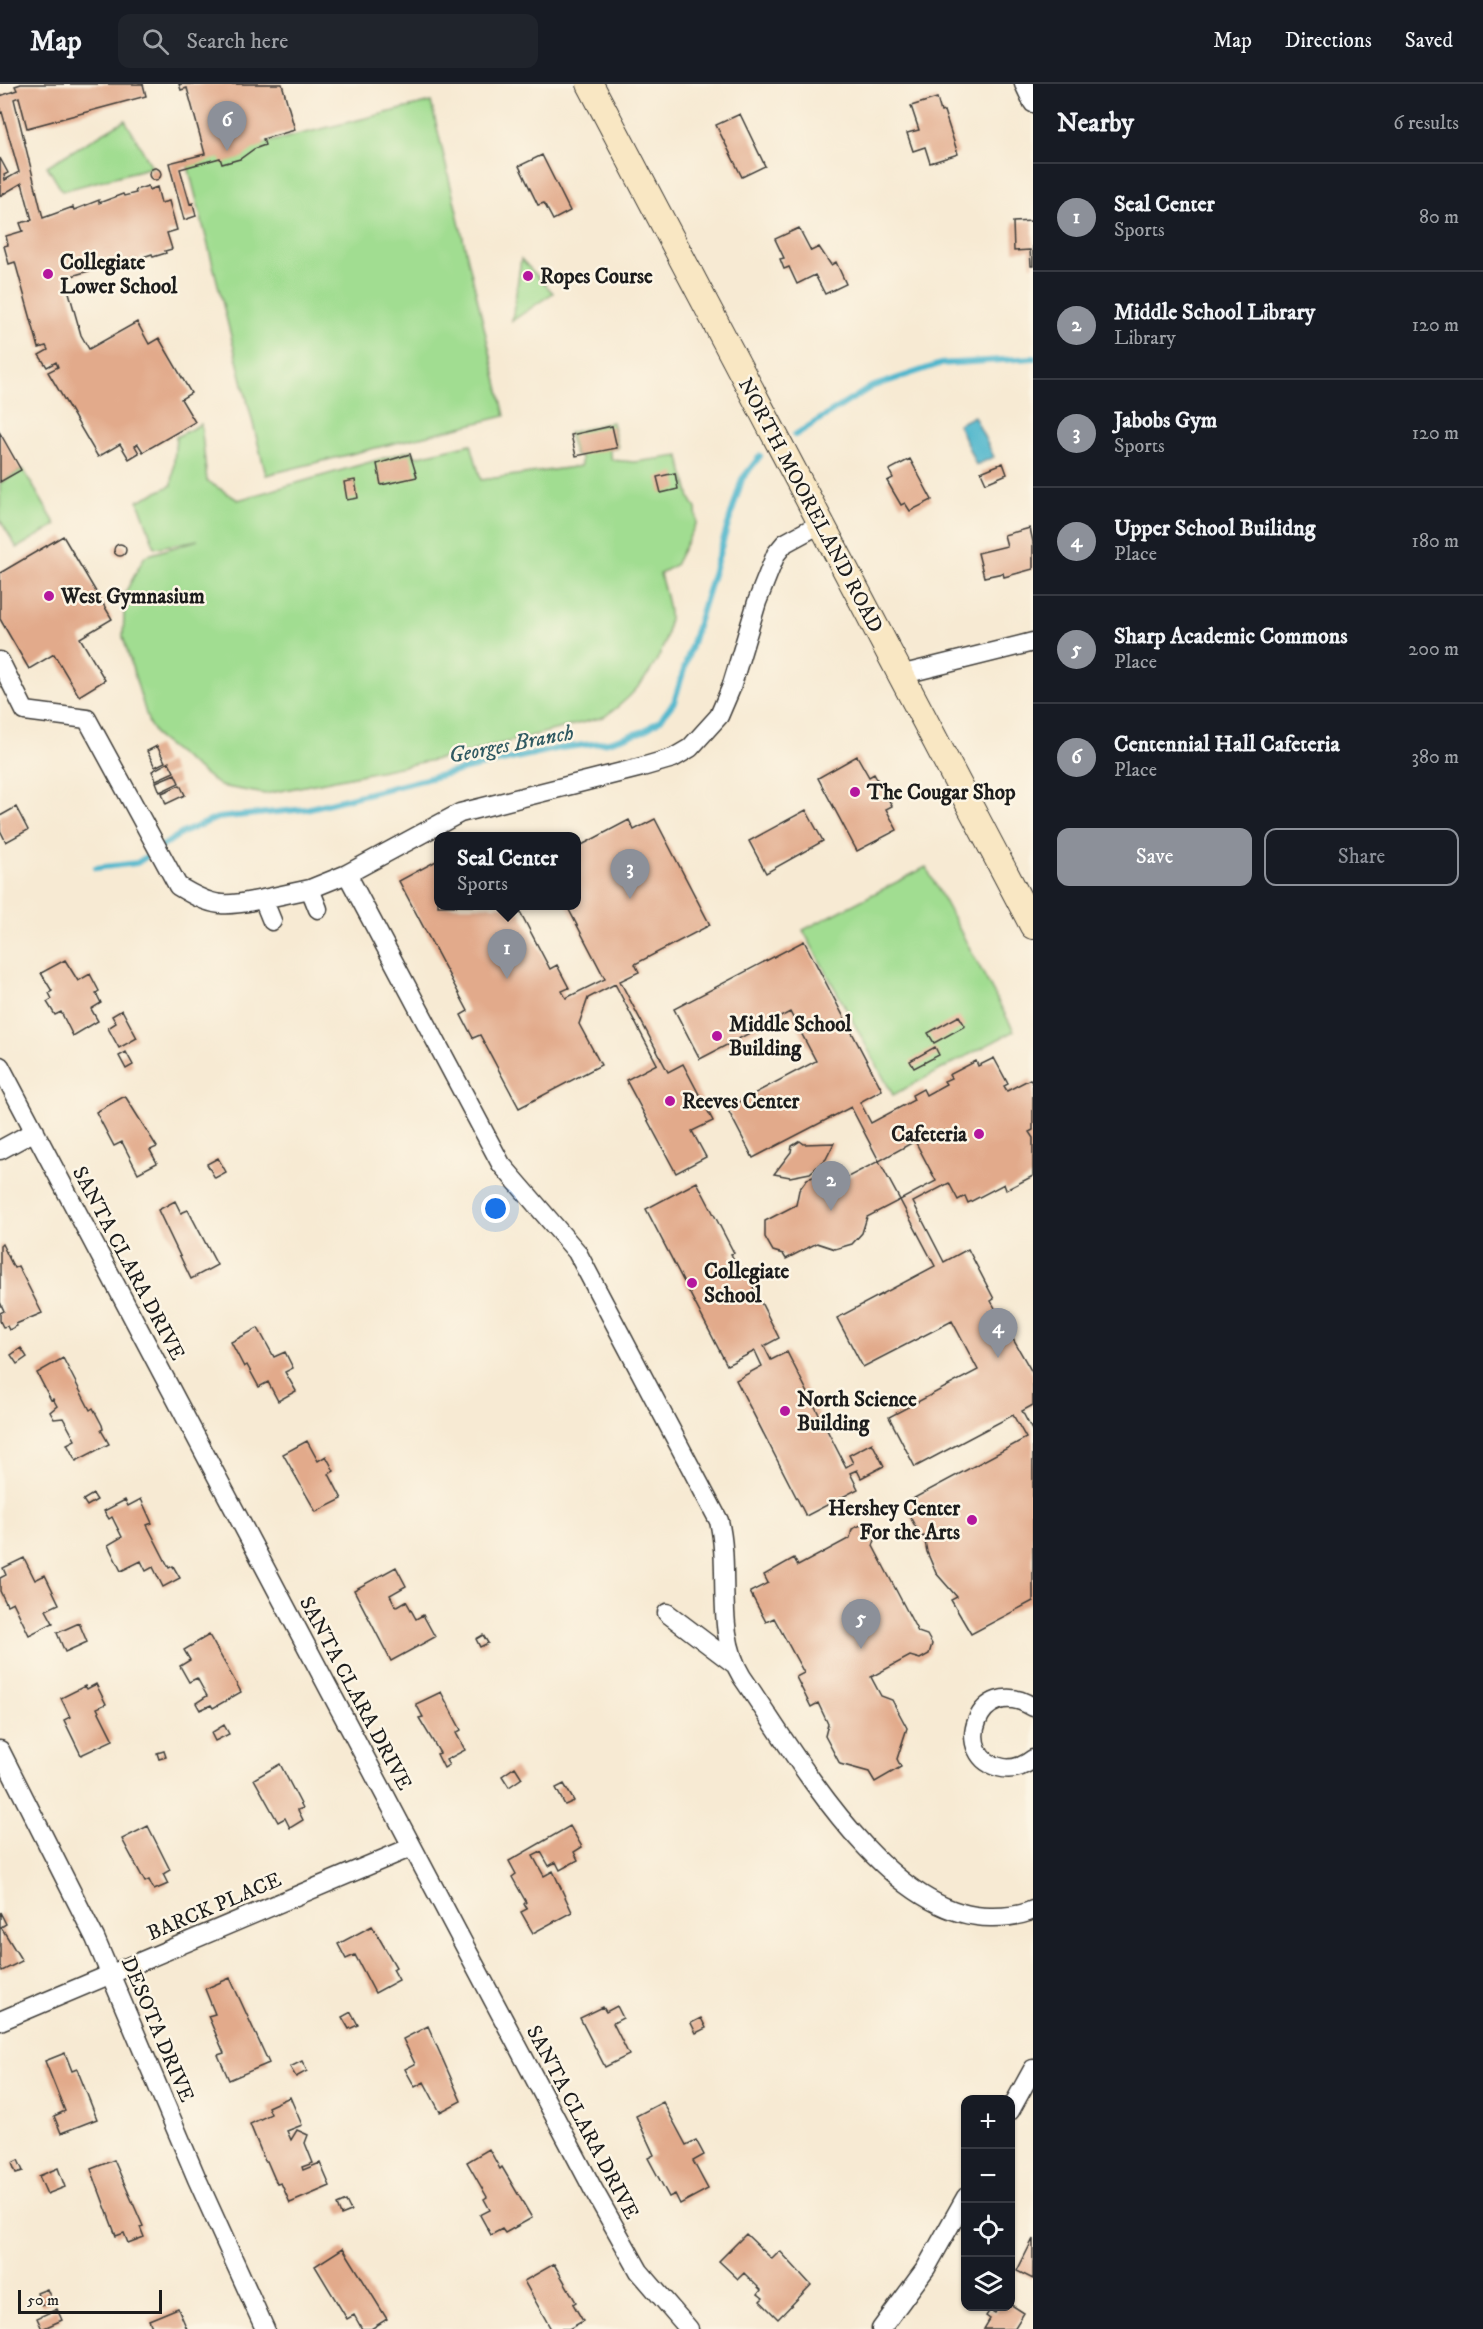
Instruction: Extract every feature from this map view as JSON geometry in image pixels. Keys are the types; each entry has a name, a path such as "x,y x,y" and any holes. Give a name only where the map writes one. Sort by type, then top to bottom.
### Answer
{"street":[{"name":"NORTH MOORELAND ROAD","path":"590,84 1033,926"},
{"path":"1024,84 1033,103"},
{"path":"0,661 25,711 87,718 178,886 205,903 231,905 310,889 347,874 460,813 642,767 673,758 690,748 718,716 731,688 757,602 776,554 785,543 820,524"},
{"path":"900,675 1033,642"},
{"path":"347,874 501,1164 577,1252 719,1521 723,1545 728,1644 733,1663"},
{"path":"310,889 318,909"},
{"path":"263,899 272,921"},
{"name":"SANTA CLARA DRIVE","path":"0,1066 412,1847 639,2271 689,2329"},
{"path":"0,1150 35,1131"},
{"path":"667,1613 733,1663 844,1823 871,1854 893,1873 933,1901 974,1916 1014,1916 1033,1910"},
{"path":"1031,1764 1008,1769 989,1762 982,1756 974,1736 978,1716 985,1708 993,1702 1013,1698 1033,1689"},
{"path":"1013,1698 1033,1707"},
{"name":"DESOTA DRIVE","path":"0,1750 111,1974 197,2179 265,2329"},
{"name":"BARCK PLACE","path":"0,2021 412,1847"},
{"path":"1015,2103 1033,2069"},
{"path":"881,2329 926,2268 963,2203"}],"green space":[{"path":"431,102 505,416 266,475 187,162"},
{"path":"125,120 152,167 62,191 47,166"},
{"name":"Ropes Course","path":"521,259 553,293 512,321"},
{"path":"612,422 618,448 609,450 612,460 634,462 679,456 690,498 696,509 697,522 675,565 660,574 669,615 668,630 657,659 639,686 604,717 458,755 265,794 220,786 158,738 149,724 123,637 125,593 145,556 198,540 155,548 138,501 172,485 176,437 201,424 207,481 238,500 412,450 415,457 471,444 481,480 581,466 581,456 575,456 568,433"},
{"path":"23,469 56,525 17,548 0,520 0,483"},
{"path":"926,867 1014,1031 893,1095 803,930"}],"water":[{"path":"974,416 994,457 976,465 958,424"}],"building":[{"name":"Collegiate Lower School","path":"21,84 143,84 146,96 27,128 19,97 14,99 43,218 73,207 74,210 99,200 99,203 123,194 124,196 136,193 135,190 148,186 149,190 157,187 161,203 169,201 177,230 167,233 172,249 165,251 166,253 153,257 152,254 128,264 127,261 104,271 102,267 65,278 81,335 89,349 137,322 149,344 159,338 191,393 181,399 195,422 143,452 138,444 135,446 139,453 129,459 120,444 98,457 48,372 58,367 56,362 47,367 39,355 48,350 46,346 39,348 15,262 9,264 4,246 8,245 6,236 23,231 20,223 32,220 22,183 0,196 0,158 8,173 4,175 5,180 19,172 2,112 0,113 0,96 17,90 15,86"},
{"path":"179,84 282,84 295,130 263,139 265,145 254,149 240,159 222,164 220,158 180,169 190,204 193,203 196,216 184,220 169,163 205,154 187,88 181,90"},
{"path":"937,98 941,112 944,111 958,154 930,163 925,147 913,151 907,133 919,130 911,106"},
{"path":"740,114 765,166 742,177 716,125"},
{"path":"542,155 570,211 553,220 544,203 538,205 519,166"},
{"path":"155,168 161,174 155,180 149,174"},
{"path":"1033,221 1033,266 1031,266 1030,250 1014,251 1013,222"},
{"path":"799,228 811,251 819,247 831,265 836,262 846,284 825,294 815,275 797,284 789,267 784,269 780,259 784,258 775,239"},
{"path":"612,426 617,448 576,456 571,435"},
{"path":"0,433 21,470 0,482"},
{"path":"410,454 417,477 381,485 377,464"},
{"path":"910,459 932,500 910,511 905,503 901,505 887,481 893,478 889,470"},
{"path":"1003,463 1007,474 986,483 981,472"},
{"path":"675,473 678,489 661,493 657,477"},
{"path":"355,480 358,498 347,500 344,482"},
{"path":"1030,528 1033,542 1033,569 1004,577 1003,573 984,577 978,553 1007,546 1004,535"},
{"name":"West Gymnasium","path":"63,536 112,619 80,638 105,680 79,696 54,654 29,669 0,619 0,573"},
{"path":"120,544 126,550 120,556 114,550"},
{"path":"157,746 165,762 155,767 147,751"},
{"name":"The Cougar Shop","path":"857,756 869,777 874,774 892,806 886,809 897,830 857,851 818,778"},
{"path":"169,762 174,772 156,780 152,771"},
{"path":"175,774 179,783 160,792 156,782"},
{"path":"180,785 185,795 166,804 162,793"},
{"path":"16,807 28,830 6,842 0,830 0,816"},
{"path":"806,810 823,841 766,873 749,841"},
{"path":"655,819 710,925 635,964 639,972 620,981 668,1072 683,1064 713,1121 692,1131 706,1157 676,1173 626,1080 657,1064 615,984 588,998 579,1024 601,1065 519,1108 480,1035 473,1038 461,1015 468,1011 399,881 434,862 434,910 519,910 550,969 557,965 569,988 562,991 566,998 605,979 569,910 581,910 581,845 629,820 634,830"},
{"path":"804,941 882,1090 860,1102 871,1123 914,1100 912,1095 923,1089 926,1095 946,1084 944,1081 951,1078 949,1075 976,1061 978,1066 994,1058 1008,1084 1004,1086 1007,1091 1030,1079 1033,1084 1033,1130 1029,1132 1033,1138 1033,1176 1006,1190 1004,1184 968,1203 965,1196 958,1200 949,1183 913,1202 944,1262 968,1249 994,1299 991,1301 1033,1374 1033,1405 1022,1411 1033,1432 1033,1601 971,1634 951,1600 957,1597 936,1573 927,1552 924,1536 921,1537 903,1504 1026,1438 1013,1415 915,1467 889,1417 978,1370 952,1321 863,1367 837,1318 935,1266 900,1200 936,1181 915,1141 879,1161 851,1107 753,1158 727,1108 816,1061 790,1012 700,1059 674,1009"},
{"path":"65,960 78,981 90,974 99,991 96,993 101,1003 91,1009 98,1021 73,1036 61,1012 55,1015 47,1002 52,999 49,993 52,991 41,973"},
{"path":"122,1010 137,1038 119,1048 108,1028 116,1023 112,1016"},
{"path":"959,1016 965,1026 934,1043 928,1033"},
{"path":"935,1047 939,1055 914,1068 910,1061"},
{"path":"126,1052 133,1065 126,1069 119,1056"},
{"path":"125,1096 157,1147 150,1150 157,1163 138,1173 122,1142 114,1146 96,1112"},
{"path":"800,1141 804,1144 834,1143 826,1159 810,1173 790,1177 774,1174 791,1152 792,1146"},
{"path":"218,1158 226,1172 215,1178 207,1164"},
{"path":"879,1161 900,1200 867,1217 862,1233 852,1244 835,1249 817,1243 786,1259 783,1254 773,1251 765,1237 765,1221 796,1205 799,1190 807,1179 829,1172 846,1178"},
{"path":"697,1182 734,1253 731,1254 739,1269 743,1267 779,1338 764,1346 771,1360 787,1352 846,1467 853,1463 849,1455 872,1443 884,1466 861,1478 857,1470 850,1473 858,1489 806,1516 736,1380 762,1366 755,1351 727,1365 646,1209"},
{"path":"175,1201 181,1213 188,1210 217,1265 191,1279 158,1210"},
{"path":"2,1244 14,1268 18,1266 42,1313 16,1324 17,1326 9,1330 7,1326 3,1327 0,1321 0,1313 4,1311 0,1302 0,1246"},
{"path":"258,1328 274,1357 285,1352 293,1368 285,1372 296,1391 278,1401 268,1382 259,1387 247,1365 244,1367 231,1342"},
{"path":"21,1348 27,1357 17,1364 11,1355"},
{"path":"63,1358 90,1410 93,1408 109,1444 76,1461 67,1444 75,1440 63,1418 54,1419 50,1412 57,1406 53,1399 51,1400 37,1373"},
{"path":"307,1441 318,1461 326,1456 334,1471 329,1474 342,1499 316,1512 283,1454"},
{"path":"93,1494 97,1500 87,1506 83,1500"},
{"path":"141,1499 152,1523 147,1525 169,1568 173,1566 180,1578 163,1587 153,1567 146,1571 141,1561 121,1571 108,1545 122,1537 112,1517 109,1519 104,1511 125,1500 128,1506"},
{"path":"861,1525 871,1528 876,1537 873,1546 918,1632 927,1635 932,1644 929,1654 920,1659 910,1656 871,1677 881,1696 892,1700 907,1728 897,1759 901,1767 875,1782 869,1772 840,1764 825,1736 828,1724 818,1703 811,1707 796,1677 804,1673 774,1618 766,1622 750,1592 768,1583 764,1575 794,1558 798,1566 850,1538 852,1529"},
{"path":"24,1558 35,1580 45,1575 59,1604 46,1610 53,1623 29,1635 13,1602 7,1605 0,1591 0,1578 6,1575 3,1568"},
{"path":"396,1567 406,1586 390,1595 396,1607 406,1601 416,1619 423,1615 435,1637 391,1661 354,1590"},
{"path":"79,1623 87,1642 65,1652 57,1633"},
{"path":"209,1635 241,1692 213,1708 211,1705 200,1710 196,1703 207,1696 197,1678 189,1682 180,1666 190,1660 184,1650"},
{"path":"483,1635 488,1643 480,1647 476,1639"},
{"path":"96,1684 106,1704 97,1708 113,1740 81,1755 64,1720 70,1717 61,1698 85,1686 87,1689"},
{"path":"441,1692 461,1730 456,1733 465,1750 446,1760 449,1765 444,1768 437,1754 440,1753 419,1718 423,1717 416,1704"},
{"path":"224,1725 229,1734 215,1741 211,1733"},
{"path":"164,1751 166,1757 159,1759 157,1753"},
{"path":"280,1764 303,1808 298,1810 303,1820 290,1828 285,1818 278,1822 254,1779"},
{"path":"515,1767 522,1778 509,1787 502,1776"},
{"path":"564,1784 574,1801 565,1805 556,1788"},
{"path":"148,1826 170,1870 163,1874 168,1884 154,1890 149,1880 145,1882 122,1839"},
{"path":"570,1826 582,1847 574,1852 578,1860 560,1870 556,1862 549,1866 541,1852 533,1856 544,1876 553,1871 572,1912 533,1933 521,1912 527,1909 524,1904 526,1902 512,1877 516,1874 509,1861"},
{"path":"0,1912 6,1924 1,1927 22,1961 2,1971 0,1966"},
{"path":"372,1926 396,1967 393,1969 399,1980 375,1993 355,1955 346,1959 338,1944"},
{"path":"230,1978 269,2063 229,2080 218,2055 224,2053 208,2016 215,2014 205,1989"},
{"path":"617,2006 623,2018 613,2023 629,2055 605,2067 580,2018 603,2007 606,2012"},
{"path":"351,2012 358,2025 349,2029 342,2017"},
{"path":"701,2018 706,2028 696,2033 691,2023"},
{"path":"428,2026 461,2101 440,2112 424,2082 415,2087 405,2069 415,2064 403,2039"},
{"path":"65,2053 72,2071 77,2069 97,2119 61,2133 54,2116 65,2111 45,2061"},
{"path":"302,2061 307,2071 296,2077 290,2067"},
{"path":"290,2097 302,2125 287,2131 291,2140 297,2130 308,2135 305,2143 313,2163 302,2167 303,2170 320,2163 330,2186 290,2203 281,2183 277,2184 265,2161 250,2124 271,2114 268,2107"},
{"path":"663,2102 686,2145 696,2140 704,2155 693,2161 708,2189 680,2204 675,2194 669,2197 648,2158 654,2155 636,2116"},
{"path":"489,2149 532,2218 505,2233 502,2229 491,2235 480,2215 490,2210 484,2199 487,2197 467,2162"},
{"path":"18,2160 23,2171 16,2173 12,2163"},
{"path":"114,2160 143,2226 140,2227 144,2237 128,2243 124,2233 116,2236 91,2169"},
{"path":"58,2168 65,2187 47,2194 39,2176"},
{"path":"346,2201 351,2211 341,2215 337,2205"},
{"path":"746,2234 772,2259 780,2251 811,2285 778,2319 760,2301 763,2298 758,2294 761,2290 744,2273 738,2279 719,2261"},
{"path":"1033,2239 1033,2279 1017,2271"},
{"path":"343,2248 387,2319 371,2329 362,2329 354,2315 347,2319 315,2266"},
{"path":"554,2264 576,2302 573,2304 583,2321 569,2329 551,2329 524,2281"},
{"path":"47,2289 52,2301 42,2306 37,2293"},
{"path":"1015,2307 1024,2313 1014,2329 984,2329 990,2319 986,2316 989,2311 995,2313 996,2311 1015,2311"},
{"path":"178,2308 187,2329 153,2329 149,2320"},
{"path":"57,2309 62,2320 42,2329 37,2318"}],"waterway":[{"name":"Georges Branch","path":"795,435 871,387 940,364 1033,358"},
{"name":"Georges Branch","path":"96,868 137,863 182,833 217,818 306,809 466,769 560,748 608,742 644,731 660,720 674,702 742,479 760,456"}],"place":[{"name":"Centennial Hall Cafeteria","path":"227,151"},
{"name":"Collegiate Lower School","path":"48,274"},
{"name":"Ropes Course","path":"528,276"},
{"name":"West Gymnasium","path":"49,596"},
{"name":"The Cougar Shop","path":"855,792"},
{"name":"Jabobs Gym","path":"630,899"},
{"name":"Seal Center","path":"507,979"},
{"name":"Middle School Building","path":"717,1036"},
{"name":"Reeves Center","path":"670,1101"},
{"name":"Cafeteria","path":"979,1134"},
{"name":"Middle School Library","path":"831,1211"},
{"name":"Collegiate School","path":"692,1283"},
{"name":"Upper School Builidng","path":"998,1358"},
{"name":"North Science Building","path":"785,1411"},
{"name":"Hershey Center For the Arts","path":"972,1520"},
{"name":"Sharp Academic Commons","path":"861,1649"}]}
